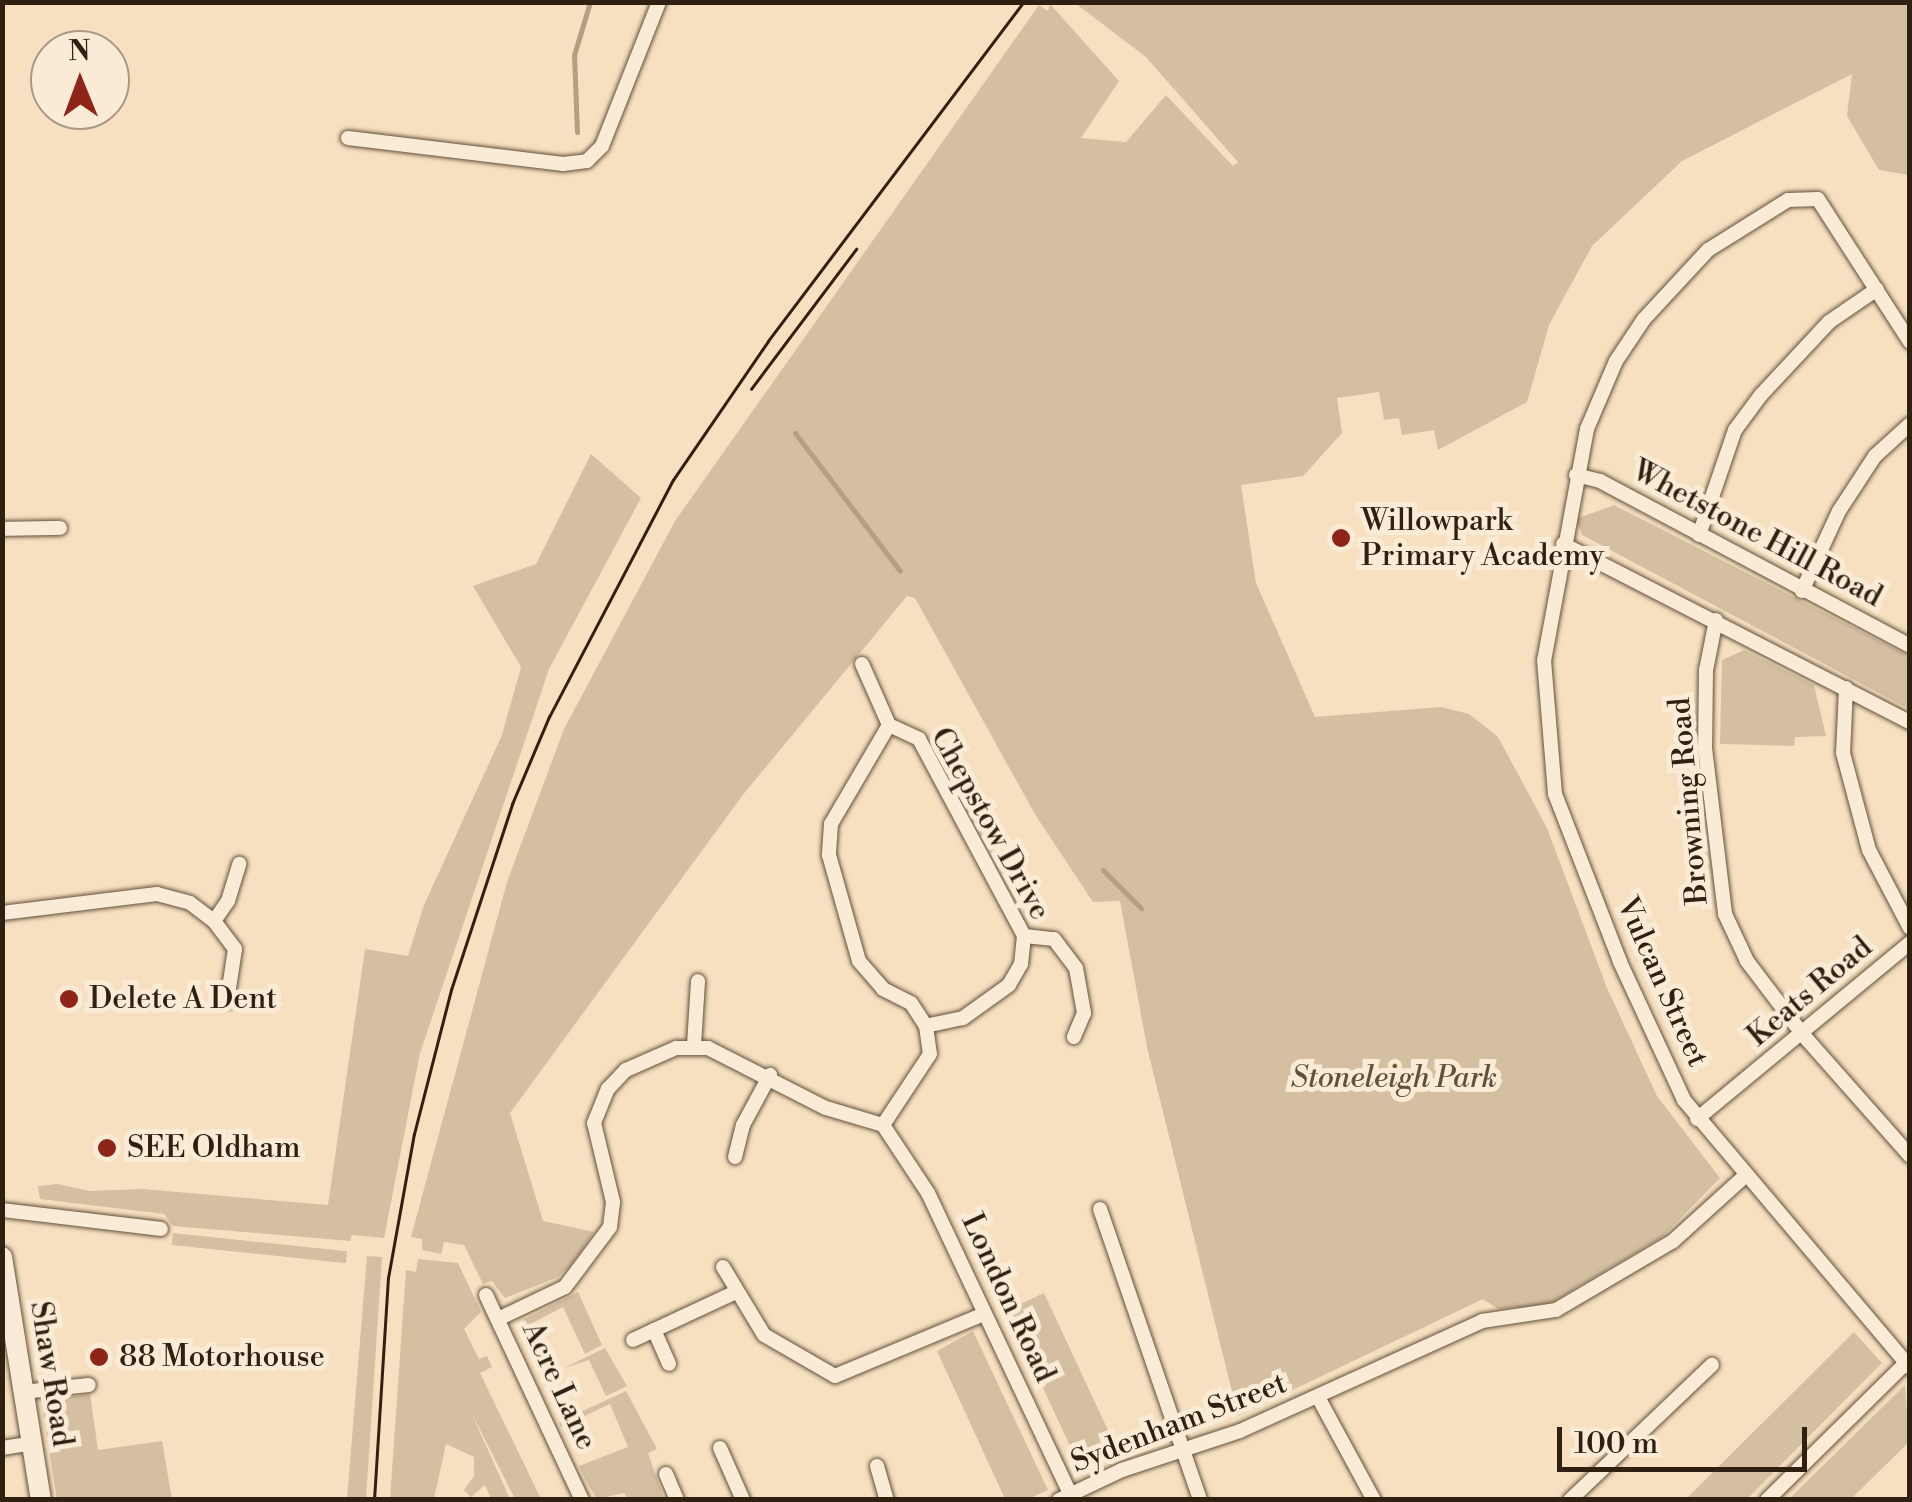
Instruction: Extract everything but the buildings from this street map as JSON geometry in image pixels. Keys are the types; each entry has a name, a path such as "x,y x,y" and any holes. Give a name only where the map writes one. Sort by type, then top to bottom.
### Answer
{"main road":[{"name":"Shaw Road","path":"2,1257 41,1500"}],"street":[{"path":"348,138 562,164 587,161 602,146 659,2"},
{"name":"Vulcan Street","path":"1877,289 1826,204 1804,197 1756,216 1675,282 1616,362 1576,474 1544,660 1555,794 1620,962 1698,1119 1908,1365"},
{"path":"1699,536 1744,418 1785,364 1877,289 1910,342"},
{"path":"1802,591 1848,497 1874,456 1910,424"},
{"name":"Whetstone Hill Road","path":"1576,474 1600,480 1910,646"},
{"path":"2,529 60,528"},
{"path":"1563,544 1910,722"},
{"name":"Browning Road","path":"1716,620 1706,670 1705,748 1726,914 1747,961 1804,1036 1910,1156"},
{"path":"498,1319 565,1287 610,1228 613,1202 594,1123 616,1078 694,1045 770,1075 826,1108 883,1125 930,1054 926,1026 912,1003 883,989 859,961 829,855 831,824 889,725 862,664"},
{"path":"1846,688 1840,722 1869,850 1910,928"},
{"name":"Chepstow Drive","path":"889,725 919,739 1024,936 1021,964 1009,985 964,1018 926,1026"},
{"path":"214,920 228,901 238,864"},
{"path":"2,913 157,894 190,903 214,920 235,949 227,1001"},
{"path":"1024,936 1054,940 1076,968 1084,1013 1074,1038"},
{"name":"Keats Road","path":"1698,1119 1804,1036 1910,942"},
{"path":"694,1045 698,981"},
{"path":"735,1158 743,1125 770,1075"},
{"name":"London Road","path":"883,1125 928,1193 1068,1498"},
{"name":"Sydenham Street","path":"1068,1498 1318,1398 1482,1321 1556,1310 1673,1241 1745,1176"},
{"path":"2,1210 161,1230"},
{"path":"1100,1210 1200,1500"},
{"path":"724,1267 764,1336 835,1376 984,1314"},
{"path":"633,1340 736,1292"},
{"name":"Acre Lane","path":"486,1295 582,1500"},
{"path":"654,1330 669,1364"},
{"path":"1570,1500 1712,1365"},
{"path":"1768,1500 1908,1365"},
{"path":"23,1392 89,1385"},
{"path":"1318,1398 1374,1500"},
{"path":"2,1448 32,1443"},
{"path":"720,1448 744,1500"},
{"path":"877,1466 886,1500"},
{"path":"666,1474 677,1500"}],"green space":[{"name":"Stoneleigh Park","path":"1075,3 1909,3 1909,175 1879,170 1847,116 1852,74 1682,161 1592,246 1549,325 1527,402 1438,450 1434,430 1402,435 1399,418 1384,420 1379,392 1337,398 1342,433 1303,476 1241,485 1256,583 1315,717 1441,707 1469,714 1498,737 1547,828 1607,988 1657,1096 1720,1178 1662,1237 1549,1304 1498,1309 1483,1299 1238,1416 1147,1047 1120,901 1093,902 1036,816 915,598 907,596 742,796 510,1113 543,1221 594,1232 572,1264 558,1277 505,1298 492,1281 483,1284 464,1245 444,1242 441,1254 422,1250 422,1239 411,1237 507,882 564,729 675,521 1039,5 1048,11 1050,4 1119,81 1081,138 1126,142 1166,95 1233,166 1238,162 1146,57"},
{"path":"591,454 641,498 549,669 420,1053 384,1238 352,1235 350,1241 173,1226 164,1214 40,1199 38,1186 57,1184 90,1191 142,1189 328,1205 365,949 408,956 424,905 502,735 521,667 473,586 536,564"},
{"path":"1614,505 1909,656 1909,709 1582,535 1576,519"},
{"path":"1744,650 1814,685 1826,736 1795,737 1794,746 1720,744 1722,660"},
{"path":"173,1233 347,1251 346,1263 172,1245"},
{"path":"367,1256 382,1257 366,1499 347,1499"},
{"path":"418,1259 458,1263 481,1312 464,1329 479,1359 487,1356 492,1367 480,1373 541,1499 515,1499 470,1410 510,1499 491,1499 485,1485 471,1497 464,1490 474,1476 474,1457 446,1444 434,1499 390,1499 406,1270 416,1272"},
{"path":"578,1292 602,1345 585,1354 563,1307 517,1331 523,1320"},
{"path":"1044,1293 1118,1452 1081,1469 1007,1310"},
{"path":"973,1331 1048,1490 1028,1499 1005,1499 937,1351"},
{"path":"1854,1332 1882,1363 1747,1499 1686,1499"},
{"path":"605,1348 627,1386 606,1396 589,1360 564,1368"},
{"path":"1905,1385 1909,1442 1851,1499 1789,1499"},
{"path":"626,1391 657,1449 648,1453 664,1499 628,1499 624,1493 597,1499 586,1481 579,1466 628,1447 610,1404 561,1427 559,1422"},
{"path":"90,1394 98,1450 162,1441 172,1499 57,1499 41,1401"}],"waterway":[{"path":"577,132 574,55 590,2"},
{"path":"795,433 900,571"},
{"path":"1103,870 1141,908"}],"tram line":[{"path":"374,1500 388,1278 414,1134 451,990 512,804 549,717 673,480 768,341 1023,2"},
{"path":"751,389 856,249"}],"place":[{"name":"Willowpark Primary Academy","path":"1341,538"},
{"name":"Delete A Dent","path":"69,999"},
{"name":"SEE Oldham","path":"107,1148"},
{"name":"88 Motorhouse","path":"99,1357"}]}
